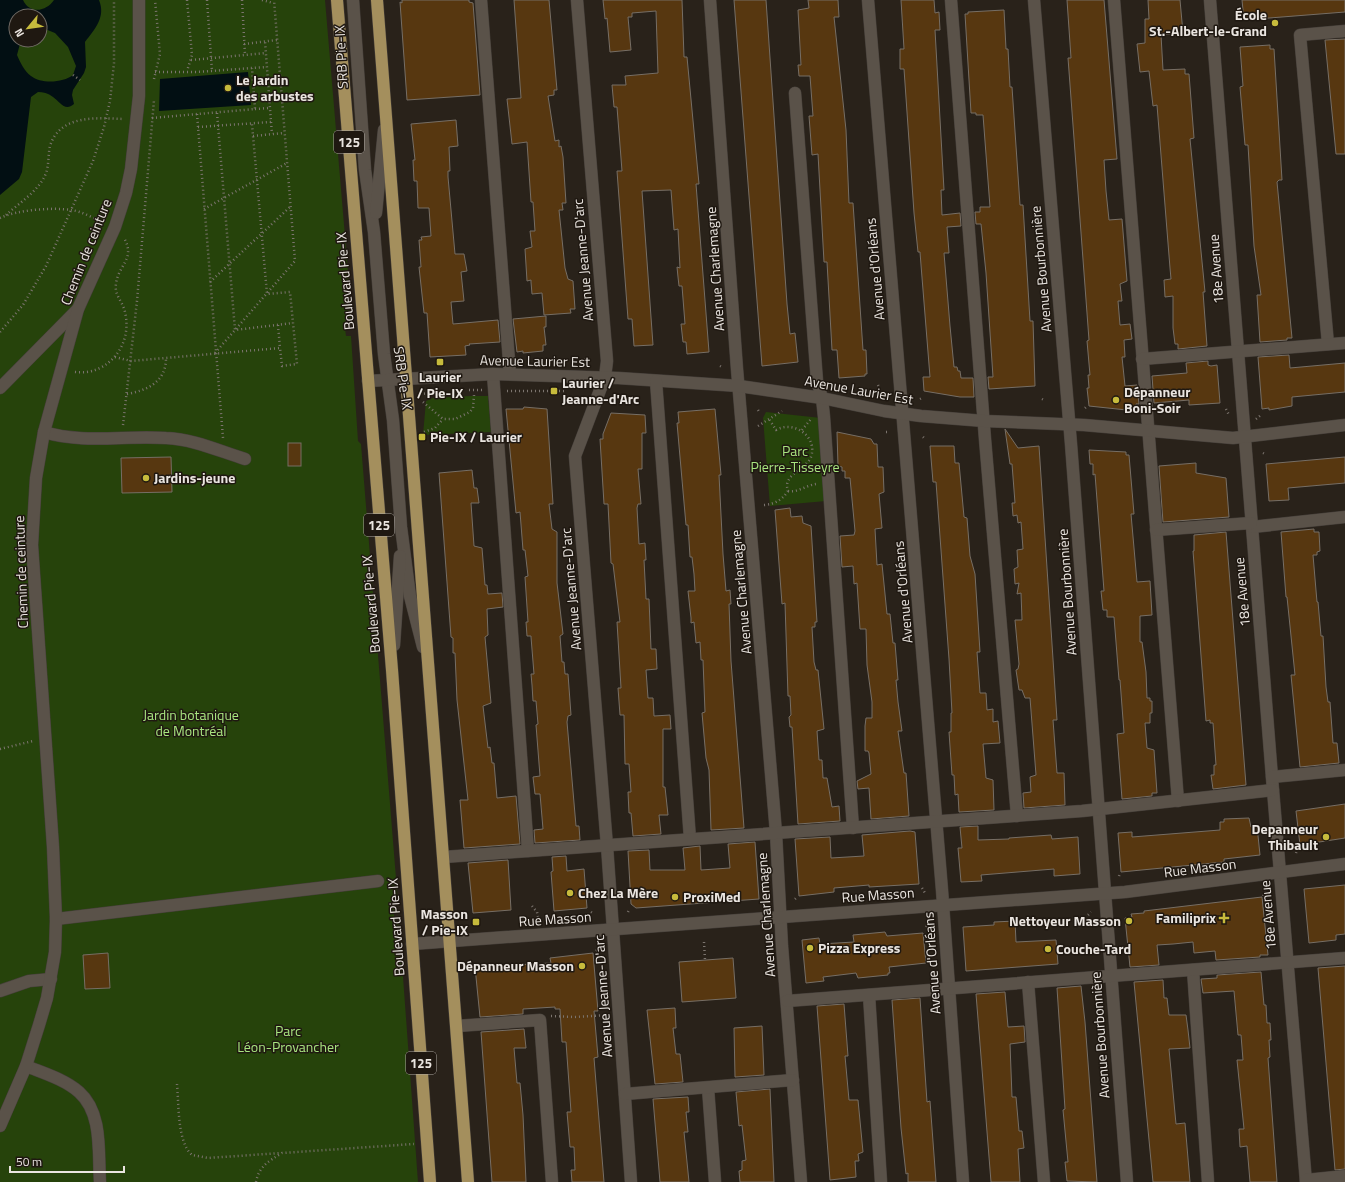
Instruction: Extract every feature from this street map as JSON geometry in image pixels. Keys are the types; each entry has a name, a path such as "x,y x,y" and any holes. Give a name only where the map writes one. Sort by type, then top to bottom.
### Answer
{"main road":[{"name":"Boulevard Pie-IX","path":"337,0 392,670 430,1182"},
{"path":"377,0 468,1182"}],"street":[{"name":"Chemin de ceinture","path":"0,1126 26,1066 39,1026 51,979 55,952 56,919 32,545 36,478 44,432 78,309 114,229 126,193 131,169 138,96 140,0"},
{"name":"SRB Pie-IX","path":"353,0 365,170 374,232 387,379 394,429 401,527 410,596 429,669"},
{"path":"481,0 510,374"},
{"name":"Avenue Jeanne-D'arc","path":"577,0 606,361 605,377 575,456 607,846 631,1182"},
{"name":"Avenue Charlemagne","path":"710,0 738,386 776,833 801,1182"},
{"name":"Avenue d'Orléans","path":"868,0 950,988 963,1182"},
{"path":"951,0 984,421 1018,816"},
{"name":"Avenue Bourbonnière","path":"1034,0 1069,424 1127,1182"},
{"path":"1114,0 1178,801"},
{"name":"18e Avenue","path":"1210,0 1251,525 1306,1181"},
{"path":"1328,344 1300,35 1345,31"},
{"path":"795,93 817,381 822,398 853,828"},
{"name":"SRB Pie-IX","path":"374,232 386,108"},
{"path":"0,388 78,309"},
{"path":"1142,358 1345,343"},
{"path":"493,374 528,852"},
{"name":"Avenue Laurier Est","path":"368,381 493,374 605,377 738,386 822,398 903,414 984,421 1069,424 1233,438 1345,426"},
{"path":"656,381 690,839"},
{"path":"44,432 60,437 167,438 184,440 245,459"},
{"path":"1156,530 1251,525 1345,517"},
{"name":"SRB Pie-IX","path":"392,670 401,527"},
{"path":"1272,777 1345,770"},
{"path":"444,857 1098,810 1273,790"},
{"name":"Rue Masson","path":"412,944 1104,894 1280,874 1345,864"},
{"path":"56,919 378,881"},
{"path":"787,1001 1345,958"},
{"path":"1193,970 1208,1182"},
{"path":"0,991 30,981 51,979"},
{"path":"1028,982 1044,1182"},
{"path":"869,995 881,1182"},
{"path":"457,1026 540,1020 552,1182"},
{"path":"26,1066 64,1082 79,1092 89,1104 96,1122 100,1182"},
{"path":"624,1094 793,1080"},
{"path":"708,1088 715,1182"},
{"path":"1306,1181 1345,1176"}],"path":[{"path":"0,332 23,305 39,280 93,161 110,101 114,63 114,0"},
{"path":"154,84 160,54 155,0"},
{"path":"187,0 192,60 187,71"},
{"path":"207,0 212,71"},
{"path":"242,0 245,55"},
{"path":"215,354 295,261 274,2 262,0"},
{"path":"244,44 277,40"},
{"path":"265,41 272,134"},
{"path":"192,60 266,53"},
{"path":"152,72 212,71 266,67"},
{"path":"252,68 255,109"},
{"path":"73,75 80,80"},
{"path":"121,437 131,360 154,97"},
{"path":"149,118 270,108"},
{"path":"217,113 235,330"},
{"path":"197,114 215,354 225,452"},
{"path":"0,218 6,215 39,185 46,174 52,141 60,131 72,121 106,119 127,120"},
{"path":"198,127 271,122"},
{"path":"252,124 267,294"},
{"path":"253,136 284,133"},
{"path":"204,209 287,163"},
{"path":"210,282 290,207"},
{"path":"6,215 46,210 72,210 106,224"},
{"path":"69,371 81,373 94,371 109,363 115,357 124,341 127,328 125,312 118,298 116,285 119,272 128,256 129,249 123,236"},
{"path":"267,294 290,292 297,364 282,366 278,324"},
{"path":"235,330 293,323"},
{"path":"115,357 131,360 280,348"},
{"path":"127,394 156,384 163,374 166,358"},
{"path":"466,390 488,390"},
{"path":"501,391 572,391"},
{"path":"434,393 447,392"},
{"path":"423,402 443,419 455,419 470,412 473,408 474,395"},
{"path":"758,426 782,411"},
{"path":"1256,420 1261,415"},
{"path":"802,430 814,416"},
{"path":"421,433 435,428 443,419"},
{"path":"764,505 780,500 788,491 787,486 790,478 806,464 811,456 810,442 802,430 790,426 776,430 769,419"},
{"path":"788,491 794,492 810,484 828,482"},
{"path":"0,749 28,743 45,737"},
{"path":"922,888 926,894"},
{"path":"1263,896 1266,892"},
{"path":"532,906 537,912 538,917"},
{"path":"590,912 594,914"},
{"path":"1088,915 1091,912"},
{"path":"704,942 705,960"},
{"path":"546,1016 602,1016"},
{"path":"177,1084 181,1133 185,1146 192,1155 208,1158 418,1144"},
{"path":"256,1182 259,1171 264,1165 282,1153"}],"green space":[{"name":"Jardin botanique de Montréal","path":"0,0 325,0 352,319 349,319 350,327 345,328 346,336 351,336 358,441 361,444 398,903 396,903 396,910 394,911 394,919 399,922 418,1182 0,1182"},
{"path":"488,396 491,432 423,435 426,401 433,398"},
{"name":"Parc Pierre-Tisseyre","path":"766,412 821,418 826,501 770,506 763,418"}],"shaded area":[{"path":"0,0 23,0 30,8 8,8 8,48 19,48 17,55 18,58 23,67 31,76 35,79 52,82 69,78 73,75 76,66 68,47 55,33 48,30 48,8 45,8 54,0 99,0 101,6 100,17 96,27 85,42 86,67 84,73 73,90 72,95 74,104 65,107 51,96 42,92 38,92 31,97 22,172 19,179 0,195"},
{"path":"248,72 251,105 159,111 160,79"}],"building":[{"path":"402,0 469,0 469,2 473,3 480,95 407,100 400,2 402,3"},
{"path":"514,0 549,0 557,90 554,90 554,95 548,96 555,141 559,140 559,147 561,146 563,157 566,203 562,203 563,210 559,210 565,268 568,279 573,281 575,309 570,309 571,313 544,315 542,293 532,294 531,280 527,281 525,249 532,247 530,231 535,231 533,202 531,202 527,142 512,144 507,99 521,98"},
{"path":"603,0 682,0 684,57 687,57 699,184 696,184 709,352 687,354 686,342 683,342 681,324 685,324 682,286 679,286 677,267 680,268 678,229 674,230 671,190 642,191 653,345 634,346 632,319 628,319 617,171 622,171 617,107 614,107 612,85 626,85 625,76 658,73 656,11 632,13 632,17 628,17 631,50 610,52 607,18 605,19"},
{"path":"734,0 766,0 787,304 790,334 795,333 798,362 762,366"},
{"path":"808,0 838,0 839,17 834,17 846,130 849,203 853,203 863,350 866,350 867,374 865,374 865,376 839,378 837,350 832,350 827,262 824,262 818,154 812,155 809,116 813,116 810,76 799,76 798,65 801,65 798,10 809,8"},
{"path":"901,0 934,0 935,13 939,12 940,30 935,30 944,190 941,190 942,215 960,213 961,226 947,227 949,253 944,253 950,326 954,367 957,367 958,371 960,371 961,378 973,378 974,397 960,397 924,391 923,377 930,377 920,252 918,252 914,213 904,69 900,69 900,49 904,49"},
{"path":"1067,0 1104,0 1117,159 1104,160 1106,191 1109,220 1122,219 1127,281 1120,284 1122,301 1118,301 1120,325 1130,324 1132,339 1124,340 1125,357 1122,357 1125,386 1137,385 1139,404 1136,404 1136,411 1089,406 1087,388 1089,388 1088,375 1090,375 1087,341 1089,340 1068,58 1071,58"},
{"path":"1148,0 1180,0 1183,33 1161,35 1163,70 1185,69 1185,74 1189,74 1194,138 1190,139 1205,292 1203,292 1207,346 1178,349 1178,344 1175,344 1173,328 1173,296 1165,297 1164,280 1171,279 1157,105 1153,106 1149,71 1140,72 1137,44 1145,43 1145,19 1149,19"},
{"path":"1242,0 1345,0 1345,12 1244,20"},
{"path":"1004,10 1006,49 1008,49 1010,87 1012,87 1020,205 1023,205 1030,321 1033,321 1035,386 989,389 988,377 993,377 986,273 981,224 976,224 975,212 980,212 980,207 990,207 983,115 971,113 965,14 968,14 968,12"},
{"path":"1345,39 1345,154 1336,154 1325,40"},
{"path":"1270,45 1270,49 1274,49 1282,180 1277,182 1292,338 1287,338 1287,340 1260,342 1257,295 1261,295 1254,246 1248,145 1245,145 1240,87 1243,86 1240,47"},
{"path":"456,120 458,146 449,147 450,171 448,171 448,177 455,254 464,254 467,271 461,272 464,301 451,302 453,324 498,320 500,342 469,344 470,345 465,346 466,355 430,357 427,313 424,313 419,267 421,267 419,240 422,240 421,237 431,236 429,208 418,208 417,181 414,181 413,160 415,160 411,124"},
{"path":"546,316 546,327 544,327 546,345 543,345 543,351 523,353 523,351 517,352 513,319"},
{"path":"1289,355 1290,368 1345,363 1345,392 1292,397 1292,406 1269,410 1269,408 1262,409 1258,357"},
{"path":"1208,361 1208,365 1217,365 1220,403 1189,405 1189,400 1154,403 1152,376 1187,373 1186,363"},
{"path":"524,407 547,409 553,504 549,504 552,529 557,532 557,583 563,634 560,636 562,662 564,662 565,674 568,674 571,715 568,716 567,722 576,826 579,826 580,840 535,843 534,830 543,829 540,794 535,794 533,777 540,776 536,725 538,724 536,701 533,701 531,674 534,674 531,636 527,636 526,622 528,622 525,577 528,576 525,550 523,550 520,512 516,513 506,409 523,409"},
{"path":"715,409 721,475 719,475 726,591 730,590 731,604 729,604 731,661 744,828 711,830 709,770 706,758 702,713 705,712 703,660 701,660 700,642 696,643 694,622 691,623 688,591 695,591 694,574 692,557 690,557 688,525 686,525 677,423 679,423 678,412"},
{"path":"611,413 645,415 646,433 642,433 642,469 638,469 641,504 638,504 637,508 639,544 645,543 646,560 644,560 646,599 649,599 651,649 656,649 657,669 646,670 648,698 653,698 654,716 670,715 671,729 663,729 663,787 665,787 668,815 659,815 661,834 633,836 631,813 629,813 628,792 631,792 629,764 625,764 624,715 620,715 618,688 621,688 617,622 620,622 613,564 611,563 608,504 604,504 600,439 603,439 603,434"},
{"path":"1005,429 1018,448 1039,446 1057,720 1053,720 1057,773 1064,773 1065,805 1024,808 1023,793 1031,792 1030,777 1036,775 1030,698 1025,698 1022,690 1019,690 1016,670 1018,669 1019,664 1015,620 1022,620 1021,593 1017,594 1019,583 1015,584 1014,569 1018,567 1017,550 1023,549 1021,522 1018,523 1017,515 1013,516 1012,503 1015,503 1012,464 1010,464"},
{"path":"837,432 871,439 874,444 877,444 878,467 883,467 884,492 879,494 882,528 875,529 877,565 882,564 887,614 890,614 893,643 895,643 898,680 896,680 902,731 898,731 904,773 906,773 909,816 871,819 869,788 858,789 857,781 871,774 869,753 868,751 865,751 865,726 866,718 872,718 872,702 867,665 866,629 860,629 857,583 854,584 853,566 842,567 840,536 854,535 855,531 850,478 845,478 845,471 842,471 842,467 838,466"},
{"path":"288,443 301,443 301,466 288,466"},
{"path":"930,446 954,446 955,463 959,463 964,517 967,518 970,556 975,574 980,652 977,652 980,693 986,693 987,710 993,709 993,722 998,721 1000,743 983,744 986,778 993,780 994,810 959,812 958,794 955,795 949,732 951,732 952,713 949,659 936,482 933,482"},
{"path":"1089,450 1126,452 1126,455 1129,455 1134,514 1131,514 1137,582 1150,581 1152,615 1140,616 1140,642 1142,642 1146,672 1147,698 1150,698 1150,701 1152,701 1150,723 1145,723 1147,748 1154,750 1157,793 1152,793 1152,796 1122,799 1117,734 1124,733 1120,680 1114,617 1107,617 1107,610 1103,610 1101,591 1104,591 1095,474 1093,475 1093,464 1090,464"},
{"path":"171,457 172,492 122,493 121,458"},
{"path":"1345,457 1345,483 1288,488 1289,500 1269,501 1266,464"},
{"path":"1196,463 1196,473 1226,478 1229,517 1163,522 1159,466"},
{"path":"472,470 474,488 477,488 479,503 471,503 474,546 482,548 485,585 487,585 488,594 502,593 503,607 487,609 488,635 485,637 491,703 483,706 488,748 490,747 492,763 494,763 497,798 516,796 520,844 464,848 460,800 468,800 457,700 455,653 453,653 453,638 451,637 439,473"},
{"path":"790,508 791,517 802,516 803,523 811,526 817,622 815,622 815,627 812,627 814,662 816,670 818,670 824,729 817,731 819,760 822,760 823,778 827,778 832,807 839,806 840,821 798,824 792,727 790,727 789,717 791,715 790,696 788,696 785,603 782,604 775,510"},
{"path":"1314,529 1314,532 1319,532 1320,551 1317,552 1317,555 1313,555 1321,636 1323,636 1326,687 1328,702 1330,702 1333,743 1337,743 1339,763 1300,767 1291,675 1295,675 1286,597 1281,532"},
{"path":"1226,532 1246,785 1213,789 1211,775 1214,775 1214,765 1216,765 1213,723 1210,723 1210,720 1206,721 1193,551 1194,535"},
{"path":"1345,804 1345,838 1300,845 1296,811"},
{"path":"1249,818 1251,827 1257,826 1260,855 1224,859 1224,862 1121,872 1118,833 1132,832 1132,837 1220,830 1220,822 1224,822 1224,819"},
{"path":"978,826 978,840 1051,835 1052,839 1078,837 1080,874 1054,876 1054,869 981,875 982,881 961,882 958,848 962,848 960,827"},
{"path":"910,831 915,832 919,884 869,887 869,885 834,888 834,892 799,896 795,839 830,837 831,858 864,856 862,835"},
{"path":"755,842 759,899 636,908 631,904 628,851 649,850 650,870 685,870 683,848 700,846 701,870 730,868 728,844"},
{"path":"566,856 567,871 584,869 587,908 554,911 551,872 553,871 552,857"},
{"path":"508,860 511,910 473,913 468,863"},
{"path":"1345,885 1345,934 1336,935 1336,940 1309,943 1304,889"},
{"path":"1262,897 1268,955 1260,955 1260,957 1216,960 1215,951 1194,953 1193,942 1157,945 1159,965 1130,967 1125,918 1132,917 1131,914 1144,913 1144,911"},
{"path":"1015,921 1016,942 1056,940 1058,964 966,971 963,927 994,925 994,922"},
{"path":"885,932 887,936 923,933 926,963 889,967 890,973 888,973 888,975 858,978 856,973 823,977 824,981 806,983 802,940 819,938 820,944 854,942 853,935"},
{"path":"108,953 110,988 85,989 83,955"},
{"path":"593,953 598,1011 594,1011 598,1057 594,1058 604,1182 572,1182 571,1170 575,1170 574,1147 570,1147 567,1112 571,1112 566,1042 562,1042 560,1009 555,1009 555,1007 523,1009 523,1014 480,1017 475,967 551,963 550,958"},
{"path":"733,958 736,998 682,1002 679,962"},
{"path":"1345,966 1345,1169 1335,1170 1318,968"},
{"path":"1261,972 1267,1023 1270,1023 1271,1040 1269,1040 1270,1057 1268,1058 1277,1182 1250,1182 1247,1146 1240,1147 1239,1129 1244,1129 1237,1060 1243,1060 1241,1035 1238,1035 1234,991 1203,993 1201,979 1217,978 1217,975"},
{"path":"1163,980 1164,998 1167,998 1169,1015 1186,1015 1190,1048 1169,1049 1176,1124 1185,1123 1190,1182 1153,1182 1134,982"},
{"path":"1081,986 1097,1182 1067,1181 1065,1162 1068,1162 1063,1110 1065,1109 1057,988"},
{"path":"1005,992 1008,1027 1024,1026 1025,1042 1010,1044 1012,1097 1016,1097 1019,1131 1022,1131 1024,1148 1018,1149 1020,1182 991,1182 976,994"},
{"path":"920,998 927,1102 930,1101 936,1182 908,1182 901,1128 892,1000"},
{"path":"844,1004 848,1056 845,1056 849,1100 858,1100 863,1152 858,1154 859,1161 855,1161 856,1177 830,1180 817,1006"},
{"path":"675,1008 676,1028 673,1028 676,1054 680,1054 683,1082 655,1084 647,1010"},
{"path":"762,1026 764,1075 735,1077 734,1028"},
{"path":"524,1029 526,1048 514,1048 517,1083 520,1083 523,1115 526,1182 492,1182 481,1032"},
{"path":"770,1089 774,1182 740,1182 739,1171 742,1170 742,1161 746,1160 742,1125 739,1126 736,1092"},
{"path":"688,1097 689,1112 686,1112 688,1132 684,1132 689,1182 660,1182 653,1099"}],"place":[{"name":"École St.-Albert-le-Grand","path":"1275,23"},
{"name":"Le Jardin des arbustes","path":"228,88"},
{"name":"Laurier / Pie-IX","path":"440,362"},
{"name":"Laurier / Jeanne-d'Arc","path":"554,391"},
{"name":"Dépanneur Boni-Soir","path":"1116,400"},
{"name":"Pie-IX / Laurier","path":"422,437"},
{"name":"Jardins-jeune","path":"146,478"},
{"name":"Depanneur Thibault","path":"1326,837"},
{"name":"Chez La Mère","path":"570,893"},
{"name":"ProxiMed","path":"675,897"},
{"name":"Familiprix","path":"1224,918"},
{"name":"Nettoyeur Masson","path":"1129,921"},
{"name":"Masson / Pie-IX","path":"476,922"},
{"name":"Pizza Express","path":"810,948"},
{"name":"Couche-Tard","path":"1048,949"},
{"name":"Dépanneur Masson","path":"582,966"}],"park label":[{"name":"Parc Léon-Provancher","path":"288,1040"}]}
